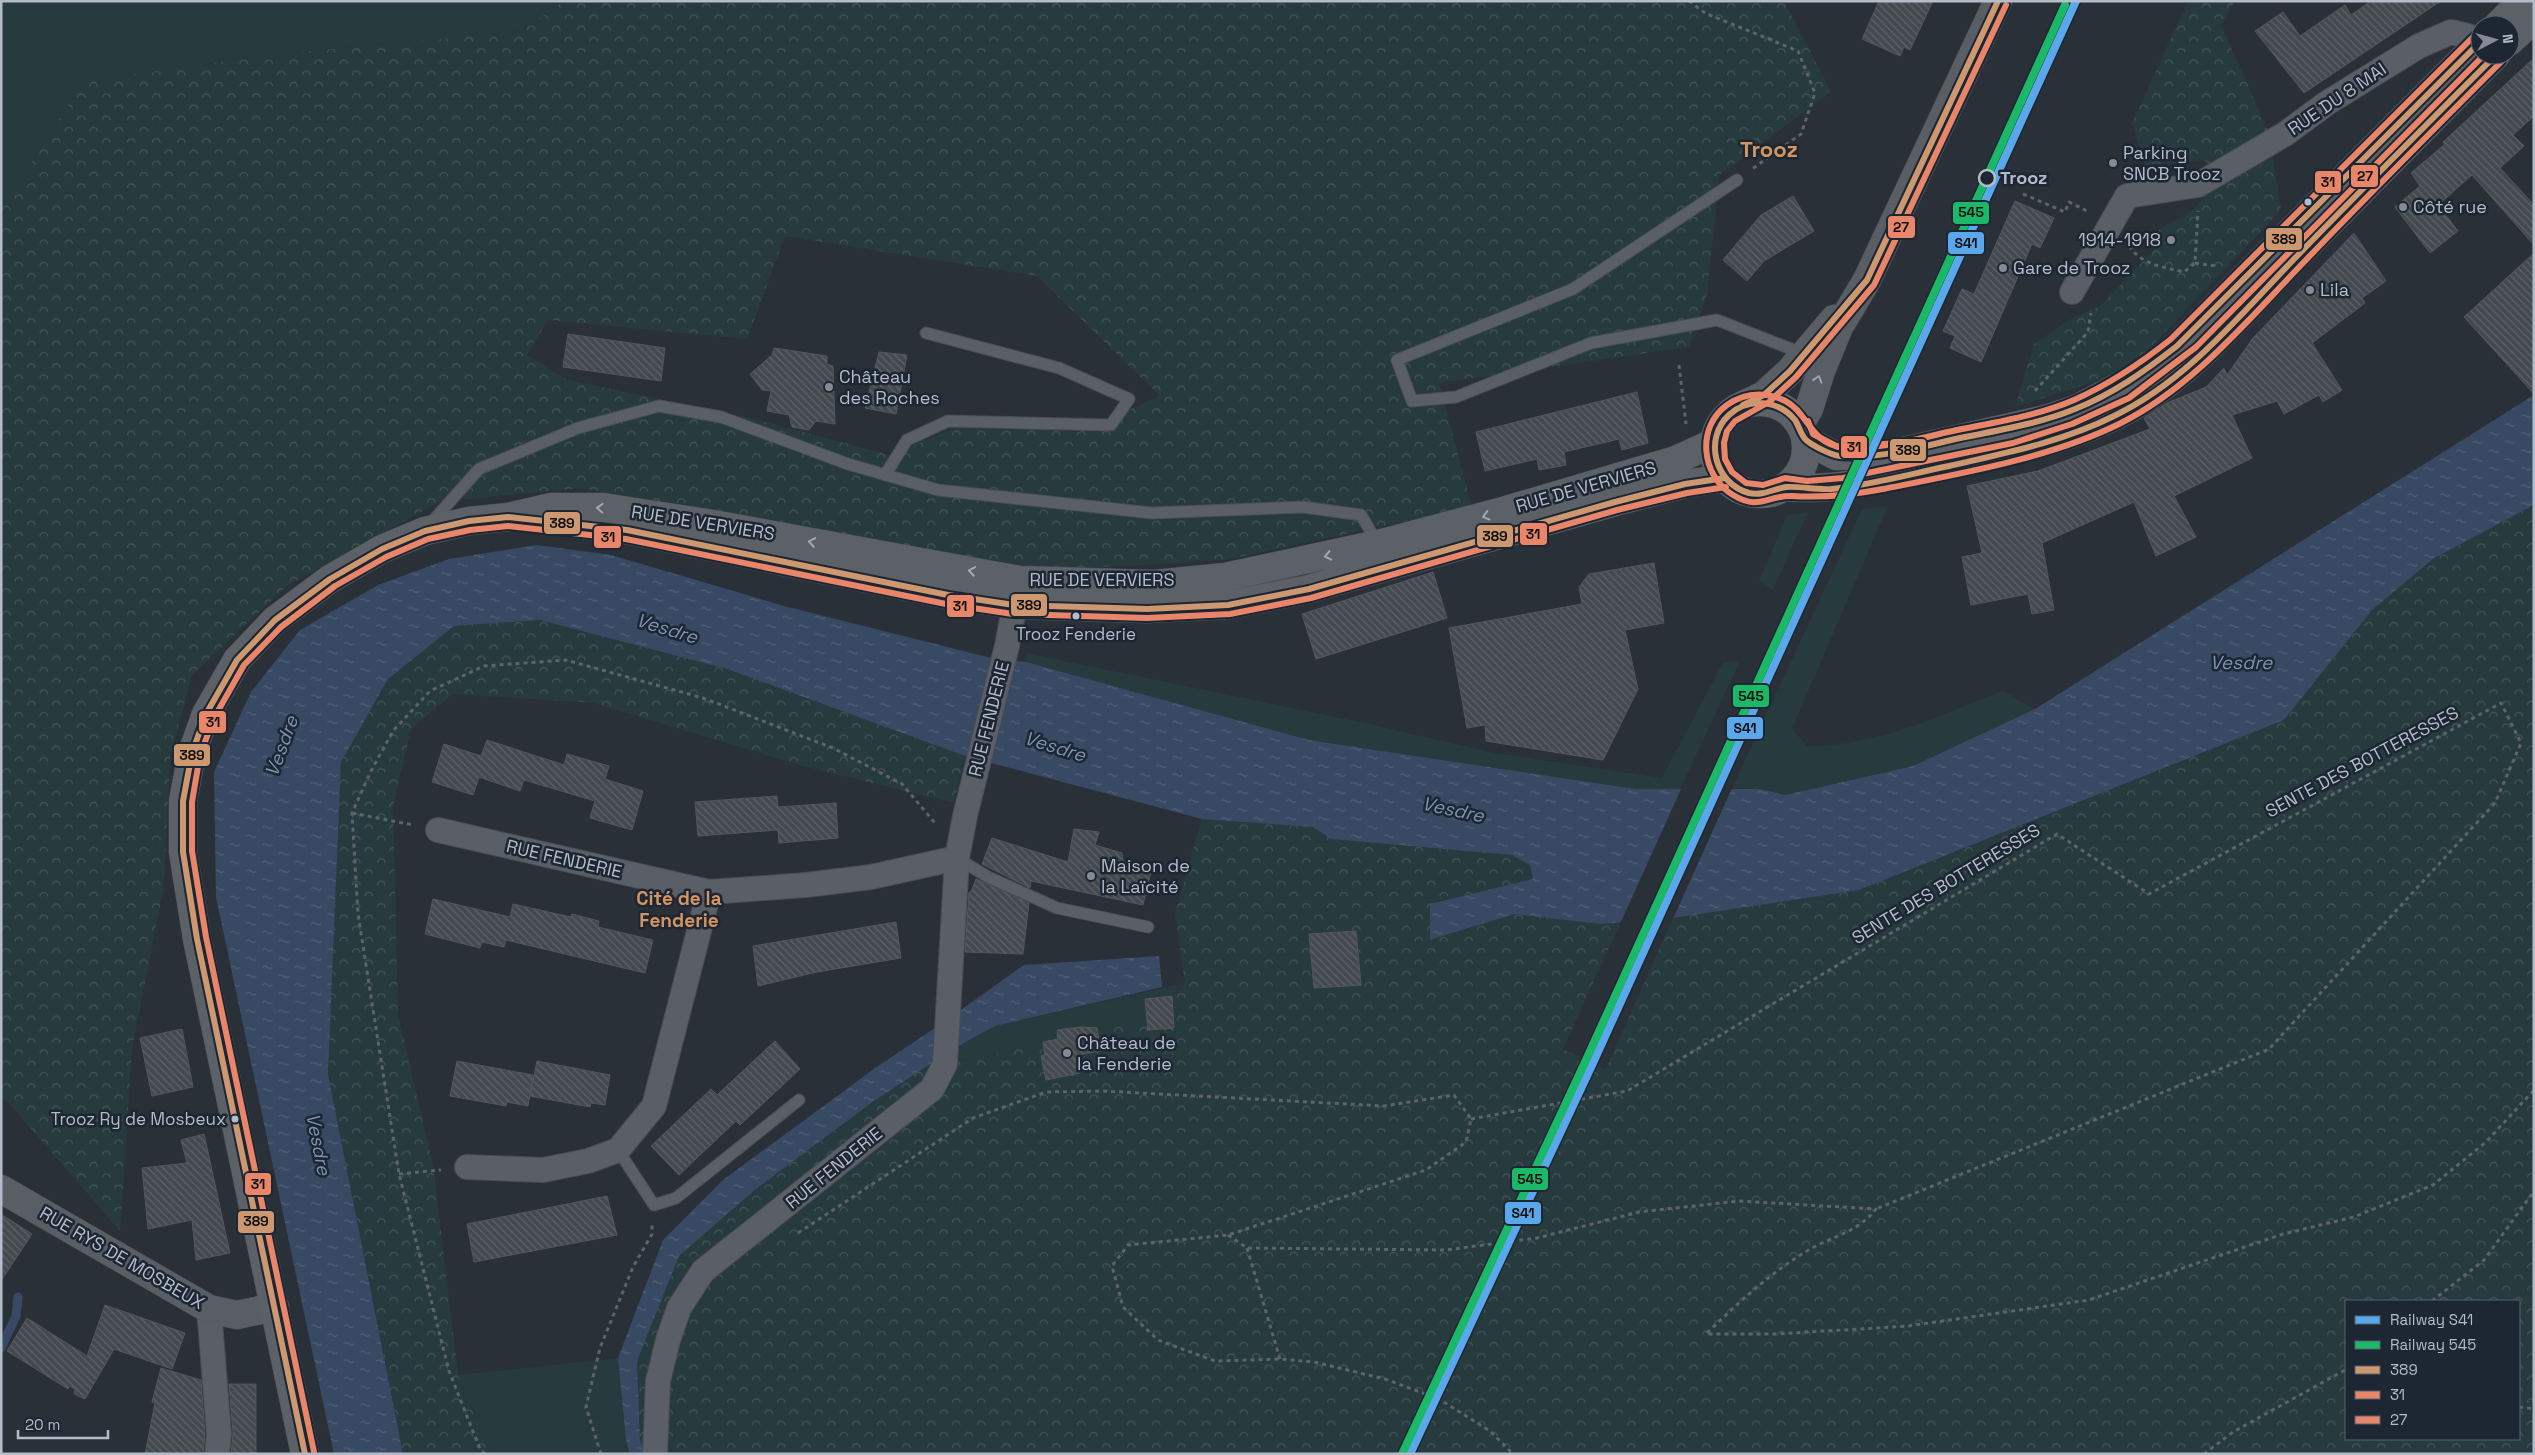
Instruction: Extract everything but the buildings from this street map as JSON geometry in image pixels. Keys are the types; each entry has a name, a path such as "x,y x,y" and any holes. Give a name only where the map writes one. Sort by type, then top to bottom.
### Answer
{"main road":[{"path":"2508,15 2522,1"},
{"path":"2520,32 2534,19"},
{"path":"1803,432 1806,456 1800,472 1784,487 1775,492 1753,494 1733,486 1725,478 1716,461 1715,442 1719,427 1729,414 1743,405 1758,402 1774,404 1789,412 1803,432 1836,456 1891,454 2023,424 2076,409 2139,376 2177,346 2470,62"},
{"path":"1784,487 1807,490 1844,487 2015,451 2075,432 2133,406 2202,354 2355,196 2470,64"},
{"name":"RUE DE VERVIERS","path":"305,1454 276,1307 198,939 183,852 184,801 192,753 206,714 237,660 275,620 330,579 382,549 424,531 469,521 508,517 627,530 948,595 1154,584 1226,577 1378,544 1611,481 1676,460 1715,442"},
{"name":"RUE DE VERVIERS","path":"1017,592 1147,609 1228,605 1309,589 1615,502 1685,484 1725,478"}],"street":[{"path":"1803,432 1808,409 1821,371 1839,328 1867,280 1998,1"},
{"name":"RUE DU 8 MAI","path":"2112,222 2126,196 2198,185 2285,134 2327,103 2419,46 2451,32 2470,38"},
{"path":"2072,292 2112,222"},
{"path":"1743,405 1764,395 1790,371 1867,280"},
{"name":"RUE FENDERIE","path":"655,1454 658,1381 664,1356 679,1308 703,1271 932,1089 945,1064 957,858 964,816 1007,646 1017,592"},
{"name":"RUE FENDERIE","path":"438,830 709,892 806,885 871,877 957,858"},
{"path":"467,1167 543,1170 588,1161 618,1150 654,1106 709,892"},
{"name":"RUE RYS DE MOSBEUX","path":"1,1189 209,1308 237,1314 276,1307"},
{"path":"209,1308 218,1425 218,1454"}],"lane":[{"path":"1737,180 1573,289 1396,360 1412,400 1456,397 1591,343 1717,320 1804,354"},
{"path":"885,475 907,440 948,421 1111,425 1129,399 1059,368 926,333"},
{"path":"424,531 479,469 578,428 659,406 721,417 848,464 938,490 1152,513 1303,507 1352,513 1361,515 1378,544"},
{"path":"957,858 988,877 1057,908 1148,927"},
{"path":"618,1150 654,1205 676,1198 798,1100"}],"path":[{"path":"1688,1 1705,14 1798,50 1814,93 1801,134 1737,180"},
{"path":"2023,194 2065,212 2069,202 2112,222"},
{"path":"2146,263 2184,272 2194,263 2198,217"},
{"path":"2023,424 2036,388 2088,332 2091,310 2072,292"},
{"path":"1679,365 1684,412"},
{"path":"485,1454 480,1449 449,1370 400,1174 358,914 352,813 371,771 393,730 430,691 484,666 566,660 703,698 833,748 902,784 931,816 957,858"},
{"name":"SENTE DES BOTTERESSES","path":"1471,1119 1627,1092 2057,834 2149,894 2500,703 2521,743 2495,803 2269,1049 1876,1209"},
{"path":"352,813 438,830"},
{"path":"1876,1209 1865,1223 1805,1252 1762,1283 1706,1334 1777,1334 1908,1326 2089,1300 2283,1234 2354,1217 2433,1185 2486,1142 2534,1090"},
{"path":"794,1235 973,1118 1046,1092 1103,1091 1384,1106 1454,1095 1471,1119 1466,1142 1426,1170 1228,1235 1128,1245 1112,1266 1124,1307 1158,1340 1215,1361 1280,1359 1314,1362 1385,1379 1439,1399 1490,1431 1513,1454"},
{"path":"400,1174 467,1167"},
{"path":"2433,1300 2484,1260 2534,1191"},
{"path":"1228,1235 1247,1248 1446,1250 1537,1238 1639,1212 1739,1201 1876,1209"},
{"path":"601,1454 586,1407 600,1348 633,1267 652,1234 654,1205"},
{"path":"1247,1248 1280,1359"},
{"path":"2204,1454 2233,1432 2345,1371"},
{"path":"2520,1408 2534,1409"}],"green space":[{"path":"1,1 564,1 521,31 290,53 84,81 1,209"},
{"path":"564,1 1784,1 1831,92 1719,175 1707,294 1689,347 1439,383 1472,507 1226,560 1035,571 580,488 439,502 287,586 192,675 170,757 164,886 132,1048 120,1231 7,1101 1,1098 1,209 84,81 290,53 521,31","holes":["785,236 1037,276 1160,396 1079,432 967,423 890,455 754,419 568,380 527,355 548,320 747,339"]},
{"path":"2188,1 2235,1 2221,25 2269,133 2281,210 2128,371 2015,407 2034,344 2069,320 2100,306 2155,249 2149,236 2194,209 2213,188 2205,161 2145,165 2132,123"},
{"path":"2534,505 2534,1454 645,1454 640,1440 637,1361 679,1256 756,1189 874,1101 953,1049 959,1062 1043,1042 1045,1055 1041,1056 1046,1080 1080,1073 1076,1055 1101,1050 1097,1028 1147,1018 1148,1030 1174,1028 1172,996 1185,983 1175,913 1202,819 1313,827 1331,839 1512,855 1530,865 1534,879 1430,904 1431,940 1514,914 1601,924 1621,922 1563,1049 1606,1069 1673,918 1859,890 2284,720 2372,610 2433,559"},
{"path":"1888,506 1792,729 1807,746 1833,745 1858,741 1907,728 2003,691 2035,709 1913,766 1785,795 1760,789 1732,788 1862,509"},
{"path":"1808,512 1773,590 1759,581 1787,515"},
{"path":"540,620 727,669 965,756 954,803 803,766 594,703 452,694 411,729 393,806 398,1015 433,1165 458,1375 486,1444 493,1454 403,1454 328,1074 341,762 388,679 454,626"},
{"path":"1026,653 1365,723 1490,752 1662,778 1723,662 1740,661 1680,790 1635,789 1309,740 1026,662"},
{"path":"1185,983 1147,1018 1097,1028 1057,1030 1058,1039 959,1062 953,1049 995,1026"},
{"path":"618,1358 626,1440 630,1454 493,1454 486,1444 458,1375"}],"water":[{"name":"Vesdre","path":"2534,395 2534,505 2433,559 2372,610 2284,720 1859,890 1673,918 1601,924 1514,914 1430,940 1430,904 1533,879 1530,865 1512,855 1331,839 1313,827 1202,819 965,756 727,669 540,620 454,626 388,679 341,762 328,1074 403,1454 334,1454 216,897 214,772 251,692 300,630 378,585 449,559 537,545 611,555 784,606 987,657 1026,662 1309,740 1635,789 1760,789 1785,795 1913,766 2035,709"},
{"path":"1159,956 1162,987 995,1026 953,1049 874,1101 756,1189 679,1256 637,1361 640,1440 645,1454 630,1454 626,1440 618,1358 663,1240 723,1180 878,1066 1024,965"}],"pier":[{"path":"1733,786 1672,921 1620,924 1682,787"}],"waterway":[{"path":"1,1348 16,1316 18,1297"}],"rail line":[{"name":"S41","path":"1410,1454 1593,1063 2076,1"},
{"name":"545","path":"1402,1454 1586,1060 2065,5"}],"transit line":[{"name":"389","path":"1743,405 1764,395 1790,371 1867,280 1998,1"},
{"name":"27","path":"2006,5 1874,285 1796,377 1769,402 1735,421 1727,431 1724,443 1725,459 1732,472 1746,483 1763,485 1785,478 1807,481 1843,478 2013,443 2072,424 2129,398 2196,347 2474,65"},
{"name":"31","path":"2470,40 2171,339 2137,365 2113,380 2074,400 2044,411 1909,441 1855,448 1835,446 1823,440 1795,408 1777,397 1767,395 1746,396 1727,405 1717,414 1710,426 1706,451 1714,476 1722,487 1733,495 1750,502 1784,496 1815,497 1849,494 2004,464 2064,446 2119,424 2146,409 2195,373 2498,65"},
{"name":"389","path":"2470,52 2177,346 2116,389 2089,403 2045,419 1910,450 1854,457 1840,456 1822,450 1806,440 1795,420 1781,408 1763,403 1754,403 1737,409 1721,425 1716,436 1715,448 1721,471 1737,488 1754,494 1786,487 1831,489 1861,485 2033,446 2074,433 2114,416 2167,384 2214,343 2486,65"},
{"name":"27","path":"1808,421 1813,434 1838,447 1899,443"},
{"name":"389","path":"305,1454 197,939 183,852 183,801 192,753 206,714 237,660 275,620 330,579 382,549 425,531 469,521 508,517 627,530 948,595 1014,605 1147,609 1228,605 1309,589 1615,502 1685,484 1725,478"},
{"name":"31","path":"314,1452 206,937 192,851 192,802 200,755 214,718 244,665 281,627 335,586 386,557 428,539 470,530 508,526 626,539 946,604 1013,614 1147,618 1230,614 1311,598 1617,510 1687,493 1726,487"}],"place":[{"name":"Parking SNCB Trooz","path":"2113,163"},
{"name":"Trooz","path":"1987,178"},
{"name":"Côté rue","path":"2403,207"},
{"name":"1914-1918","path":"2171,240"},
{"name":"Gare de Trooz","path":"2003,268"},
{"name":"Lila","path":"2310,290"},
{"name":"Château des Roches","path":"829,387"},
{"name":"Trooz Fenderie","path":"1076,616"},
{"name":"Maison de la Laïcité","path":"1091,876"},
{"name":"Château de la Fenderie","path":"1067,1053"},
{"name":"Trooz Ry de Mosbeux","path":"235,1119"}],"district":[{"name":"Trooz","path":"1769,149"},
{"name":"Cité de la Fenderie","path":"679,909"}]}
